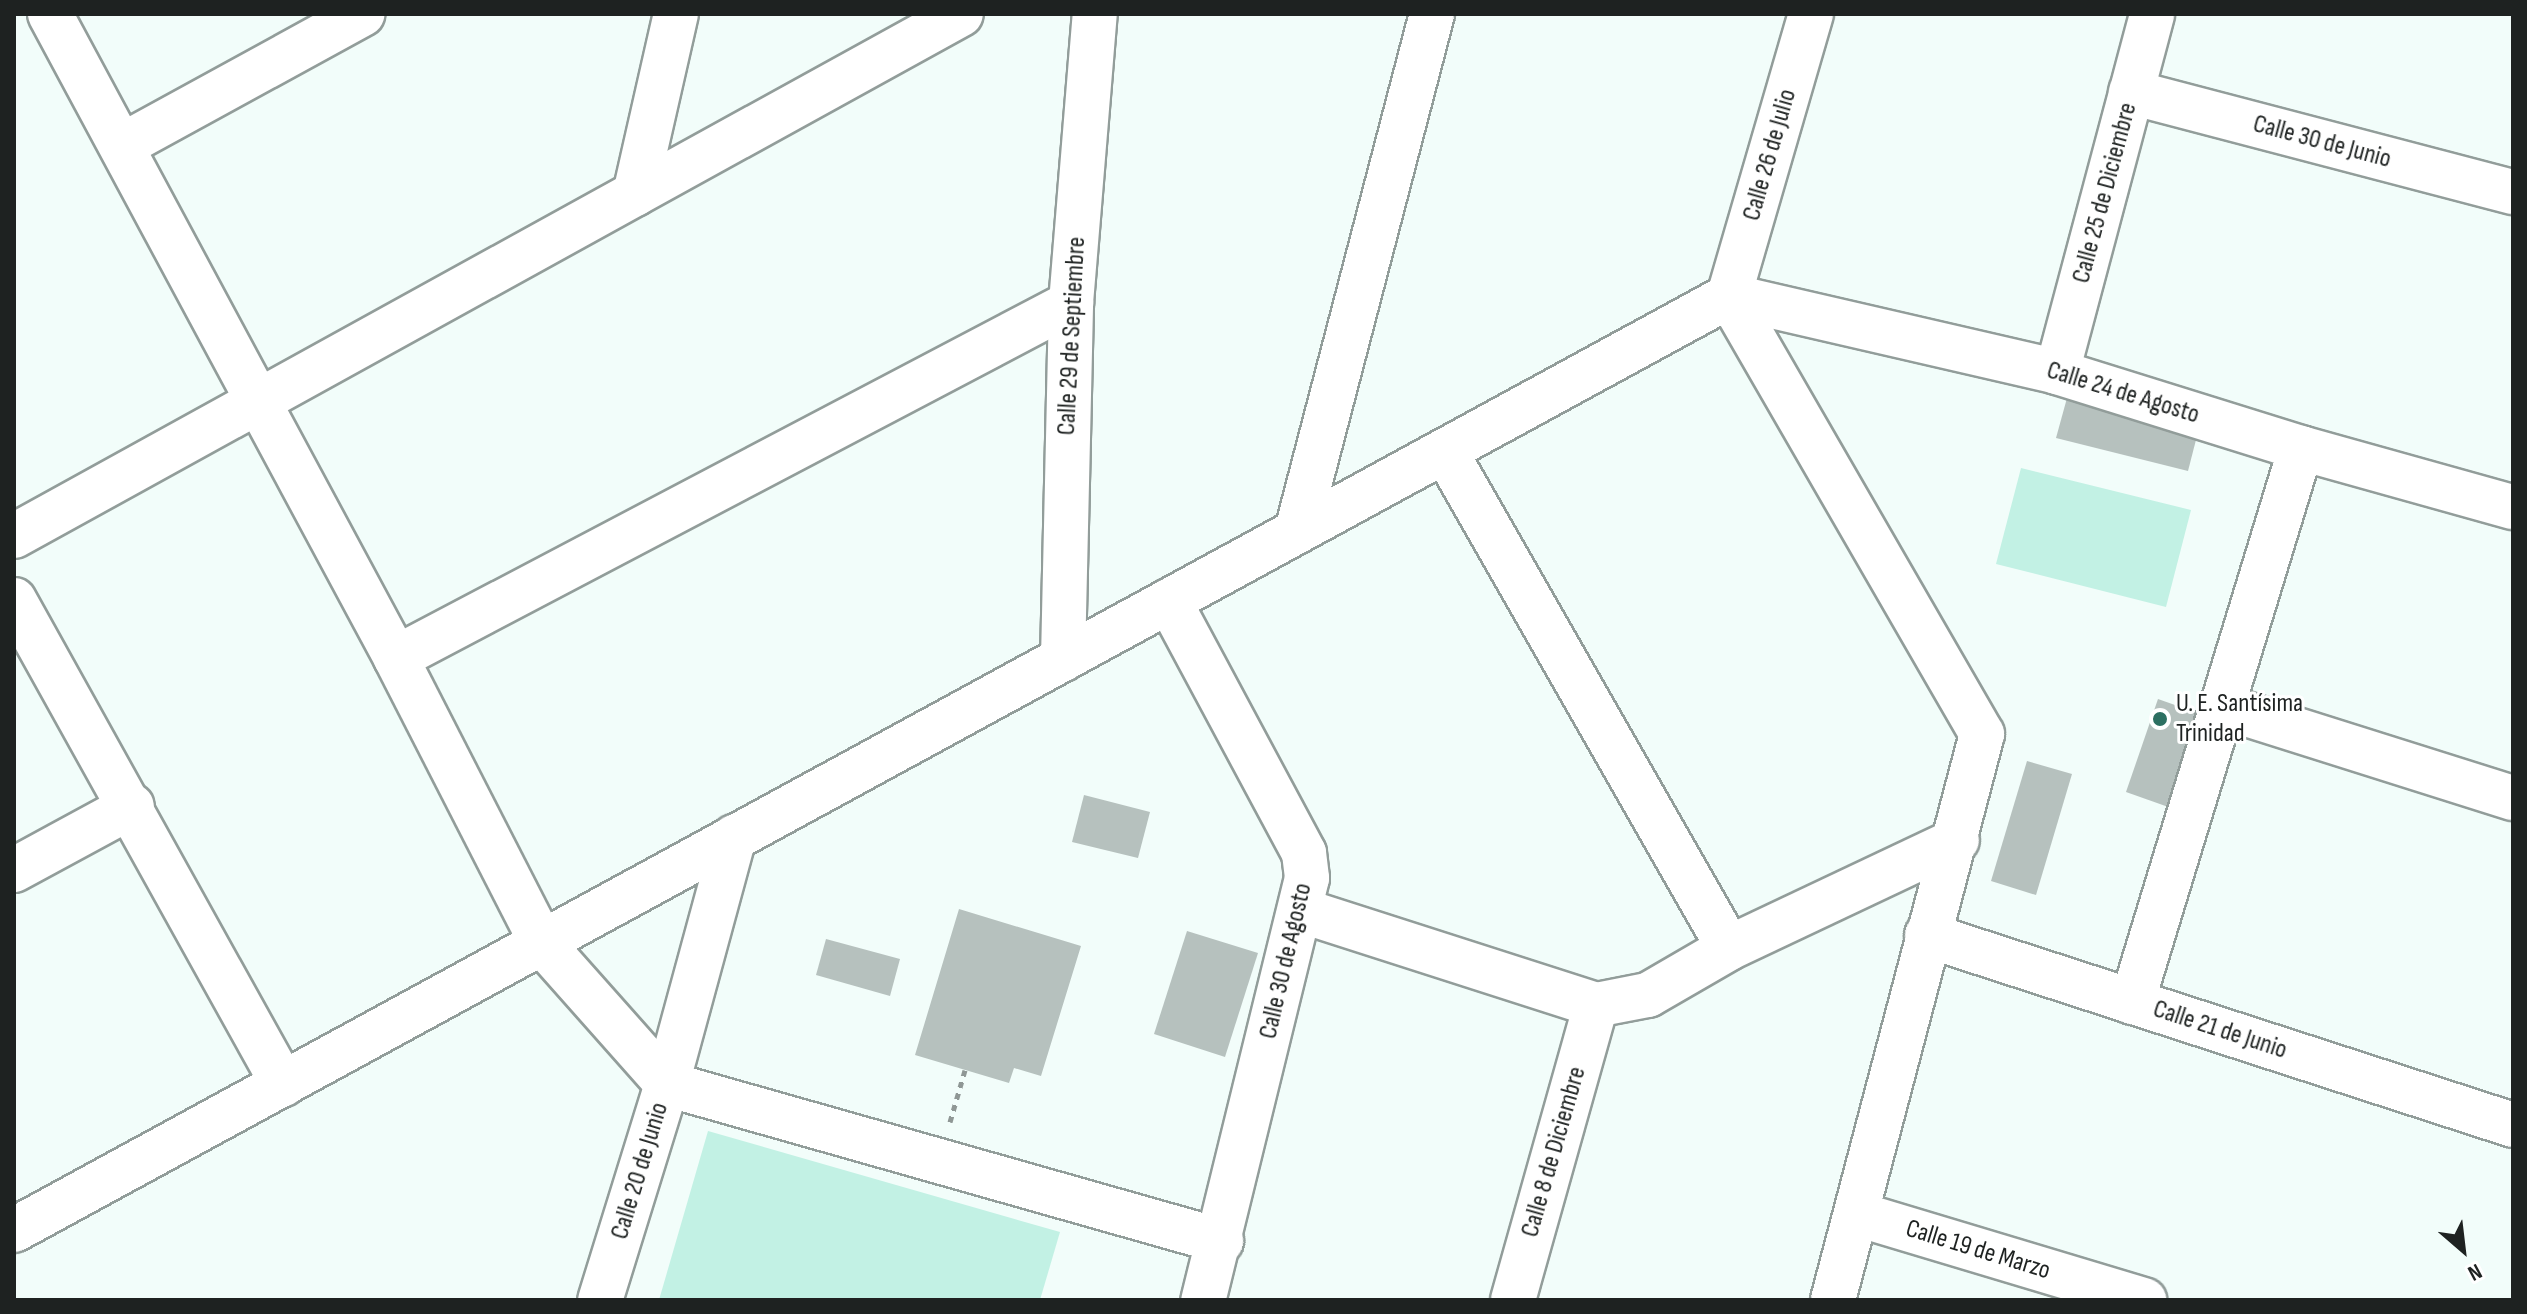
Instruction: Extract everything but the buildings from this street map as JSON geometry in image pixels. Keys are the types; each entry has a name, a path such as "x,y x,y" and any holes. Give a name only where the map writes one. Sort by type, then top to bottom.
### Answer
{"street":[{"name":"Calle 20 de Junio","path":"50,14 396,658 542,943 667,1084 600,1300"},
{"path":"123,145 362,14"},
{"path":"635,194 676,14"},
{"path":"14,536 961,14"},
{"name":"Calle 29 de Septiembre","path":"1063,659 1071,303 1095,14"},
{"path":"1297,531 1432,14"},
{"name":"Calle 26 de Julio","path":"1729,296 1811,14"},
{"name":"Calle 25 de Diciembre","path":"2057,372 2152,14"},
{"name":"Calle 30 de Junio","path":"2131,92 2513,192"},
{"path":"14,1230 1729,296 1982,734 1957,840 1927,935 1833,1300"},
{"name":"Calle 24 de Agosto","path":"1729,296 2057,372 2301,448 2513,507"},
{"path":"396,658 1071,303"},
{"path":"2132,1002 2301,448"},
{"path":"1445,451 1729,948"},
{"path":"14,600 132,806 283,1084"},
{"name":"Calle 30 de Agosto","path":"1169,601 1304,853 1307,878 1221,1241 1203,1300"},
{"path":"2224,707 2513,798"},
{"path":"14,870 132,806"},
{"path":"734,837 667,1084 940,1158 1221,1241"},
{"path":"1300,910 1596,1005 1648,995 1729,948 1957,840"},
{"name":"Calle 21 de Junio","path":"1927,935 2513,1125"},
{"name":"Calle 8 de Diciembre","path":"1513,1300 1596,1005"},
{"name":"Calle 19 de Marzo","path":"1857,1214 2144,1300"}],"path":[{"path":"940,1158 965,1070"}],"green space":[{"path":"2021,468 2191,510 2166,607 1996,564"},
{"path":"708,1131 1060,1232 1040,1300 659,1300"}],"place":[{"name":"U. E. Santísima Trinidad","path":"2160,719"}]}
